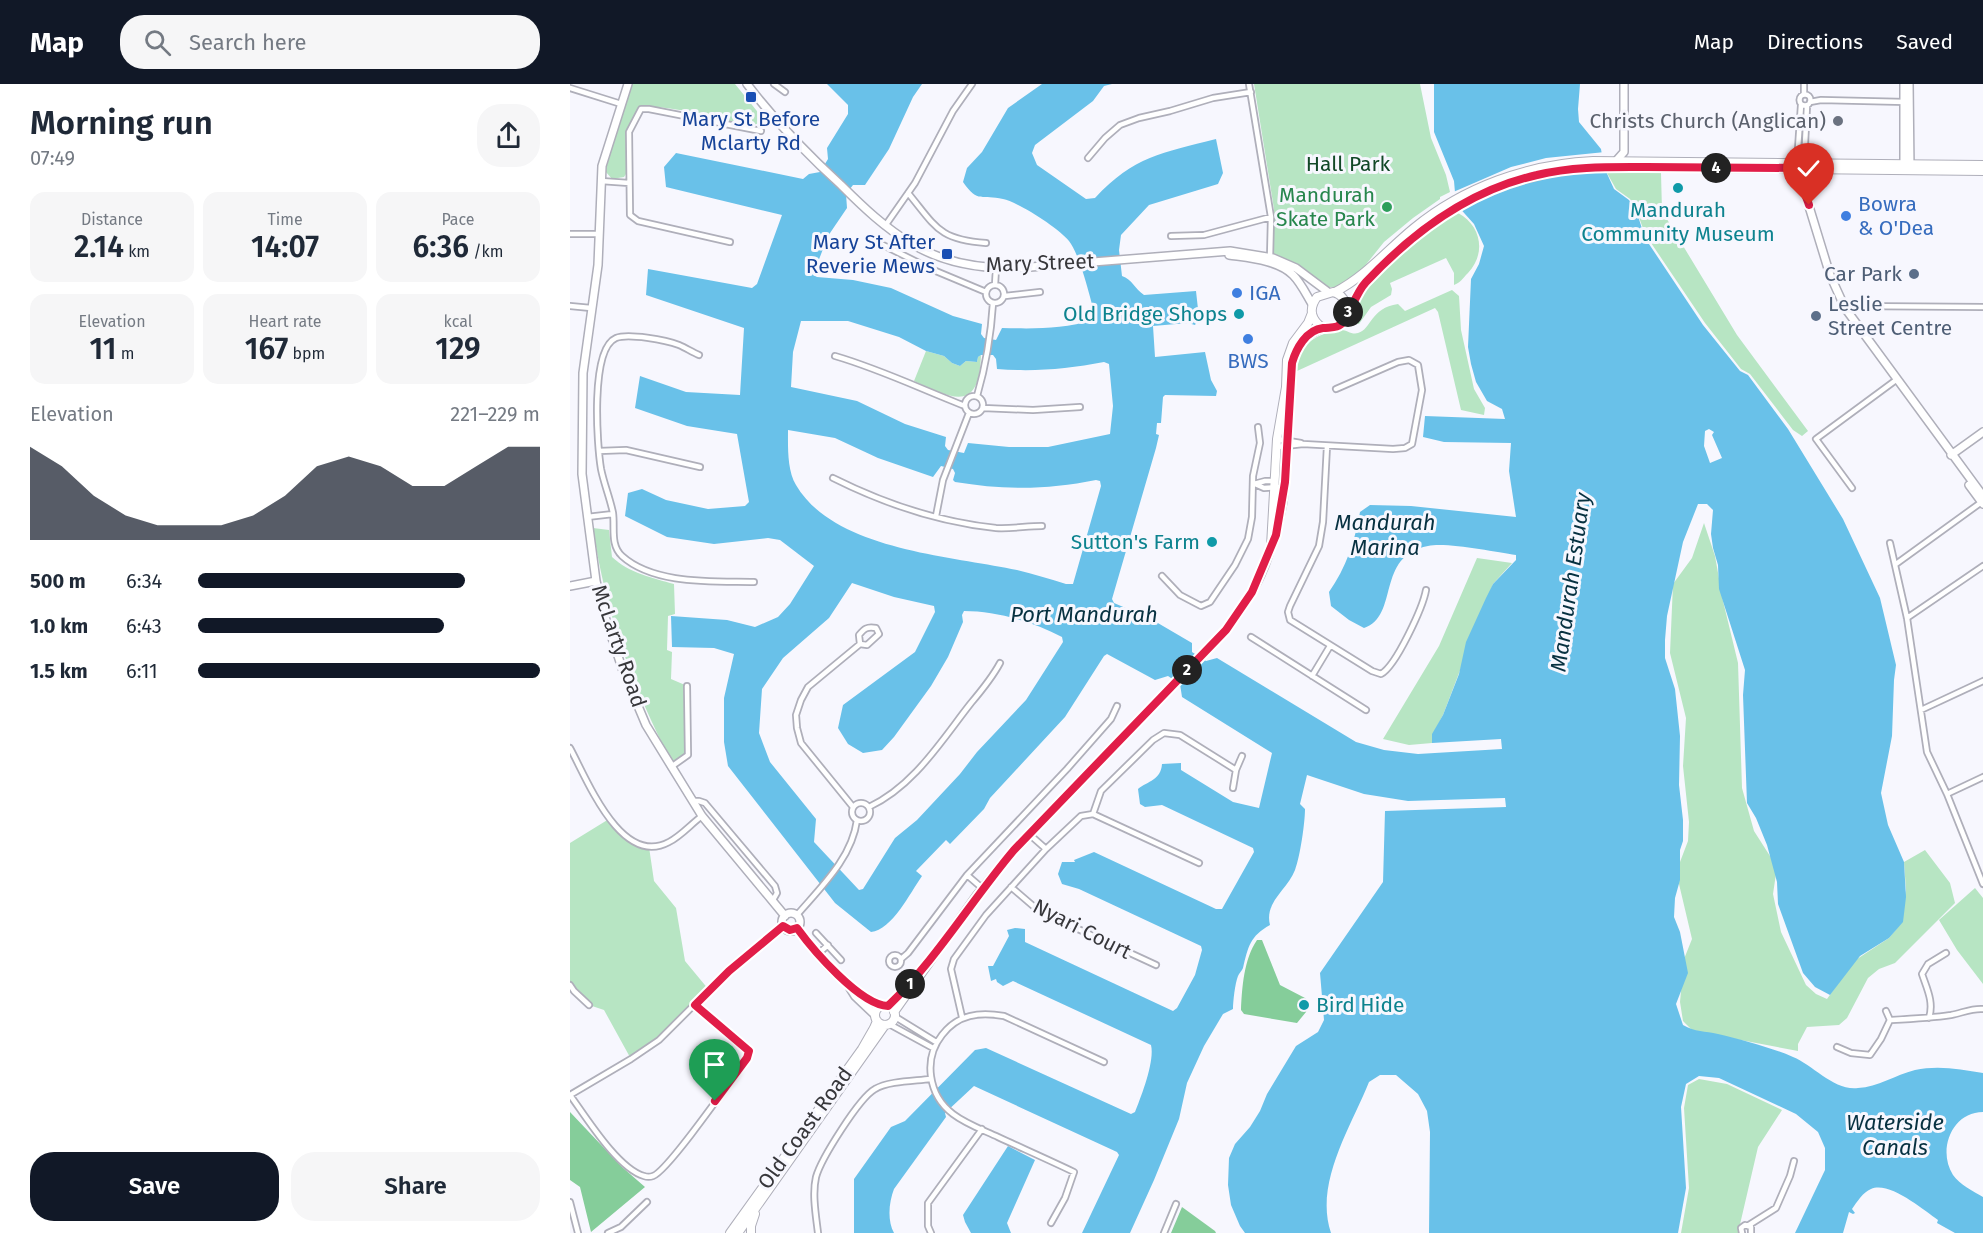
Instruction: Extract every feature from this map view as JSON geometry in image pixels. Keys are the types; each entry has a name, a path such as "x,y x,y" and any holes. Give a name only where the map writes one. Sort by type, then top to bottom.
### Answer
{"main road":[{"path":"1448,208 1366,282 1341,324 1334,328 1323,328 1314,320 1312,304 1317,297 1356,281 1415,227 1493,182 1526,171 1574,162 1907,167 1983,165"},
{"path":"1907,167 1983,171"},
{"path":"1331,292 1344,300 1348,312"},
{"name":"Old Coast Road","path":"1271,546 1277,443 1286,387 1287,360 1293,343 1308,323 1312,313"},
{"name":"Old Coast Road","path":"737,1230 762,1199 887,1025 919,974 982,888 1029,834 1226,630 1252,592 1266,564 1276,535 1285,484 1292,363 1299,345 1305,338 1323,328"},
{"name":"Old Coast Road","path":"737,1230 862,1049 874,1028 877,1010 919,974"},
{"path":"884,1006 894,1014"},
{"path":"876,1018 887,1025"},
{"path":"751,1233 751,1226 762,1199"}],"street":[{"name":"McLarty Road","path":"628,84 602,166 596,285 583,373 582,474 596,581 622,668 646,725 702,816 785,916"},
{"name":"Mary Street","path":"747,84 780,124 850,195 885,226 911,244 940,257 965,264 996,268 1223,252 1296,268 1331,292"},
{"path":"774,84 785,93"},
{"path":"885,226 915,183 953,111 972,84"},
{"path":"1249,84 1271,217 1270,261"},
{"path":"1612,163 1624,152 1624,84"},
{"path":"1804,84 1806,101 1800,166 1805,184 1804,190 1830,275 1845,308 1896,380 1903,386 1983,501 1896,564"},
{"path":"1904,84 1907,167"},
{"path":"1906,102 1909,84"},
{"path":"570,88 621,104"},
{"path":"1088,158 1120,125 1213,98 1251,92"},
{"path":"1806,101 1906,102"},
{"path":"730,242 638,221 630,215 629,132 641,109 664,111 761,131"},
{"path":"601,181 629,183"},
{"path":"908,193 933,224 948,237 963,242 986,243"},
{"path":"1171,236 1204,235 1271,217"},
{"path":"570,234 599,234"},
{"path":"878,242 931,269 986,292"},
{"name":"Mary Street","path":"1270,261 1292,274 1312,304"},
{"path":"995,285 996,268"},
{"path":"995,285 1003,288 1005,296 1002,301 993,303 987,299 986,292 990,286 995,285"},
{"path":"1005,296 1040,292"},
{"path":"977,396 985,368 993,303"},
{"path":"570,306 591,308"},
{"path":"1845,308 1852,306 1983,307"},
{"path":"699,355 677,344 628,336 615,338 606,346 601,360 597,421 601,468 613,514 615,549 623,557 644,569 680,580 754,582"},
{"path":"835,356 872,367 965,406 969,413 944,480 936,516"},
{"path":"1277,443 1393,449 1405,448 1412,444 1422,390 1418,365 1405,360 1336,389"},
{"path":"1852,488 1816,439 1896,380"},
{"path":"965,406 970,397 977,396"},
{"path":"969,413 977,414 983,408 983,402 977,396"},
{"path":"983,408 1033,410 1080,408"},
{"path":"1162,576 1180,594 1201,606 1210,602 1235,564 1248,539 1252,517 1253,476 1260,443 1258,427"},
{"path":"1951,456 1983,432"},
{"path":"1327,446 1323,522 1319,546 1288,612 1290,620 1372,671 1381,674 1391,666 1424,603 1426,590"},
{"path":"599,451 626,450 700,467"},
{"path":"833,478 903,509 998,528 1042,526"},
{"path":"1254,484 1264,488 1275,484 1285,484"},
{"path":"587,517 613,514"},
{"path":"1890,543 1907,618 1927,752 1947,794 1983,884"},
{"path":"1907,618 1983,566"},
{"path":"570,586 596,581"},
{"path":"860,644 859,636 864,629 876,628 878,637 867,645 860,644 808,687 796,715 801,743 853,807 852,816 862,821 869,816 869,807"},
{"path":"1251,637 1366,710"},
{"path":"1312,676 1330,646"},
{"path":"869,807 885,800 907,782 991,681 1000,663"},
{"path":"1921,710 1983,681"},
{"path":"671,767 687,755 687,686"},
{"path":"901,959 967,875 1067,769 1111,719 1117,706"},
{"path":"1093,814 1101,791 1153,740 1164,733 1180,735 1236,770"},
{"path":"570,748 609,819 628,840 649,847 668,843 702,816"},
{"path":"1233,788 1236,770 1242,756"},
{"path":"1947,794 1983,777"},
{"path":"693,801 705,803 775,886 777,893 772,900"},
{"path":"853,807 861,802 869,807"},
{"path":"962,1017 951,964 986,915 1046,849 1081,816 1093,814 1199,863"},
{"path":"798,915 838,866 850,846 857,820"},
{"path":"1029,834 1046,849"},
{"path":"1976,867 1983,864"},
{"path":"967,875 982,888"},
{"name":"Nyari Court","path":"1011,887 1039,910 1156,965"},
{"path":"783,926 782,921 785,916 790,913 798,915"},
{"path":"783,926 790,930 797,928 800,923 798,915"},
{"path":"695,1005 749,1051 747,1058 662,1170 652,1177 643,1176 629,1167 604,1141 570,1095 648,1048 676,1024 695,1005 729,971 783,926"},
{"path":"797,928 876,1018"},
{"path":"816,933 841,960"},
{"path":"818,954 828,945"},
{"path":"1929,1018 1931,1000 1922,974 1928,964 1946,953"},
{"path":"570,985 589,1005"},
{"path":"848,985 884,1006"},
{"path":"1890,1020 1929,1018 1952,1015 1975,1008 1983,1009"},
{"path":"1837,1047 1851,1053 1870,1054 1881,1039 1890,1020 1886,1011"},
{"path":"894,1014 936,1042"},
{"path":"1051,1223 1065,1198 1074,1172 982,1130 951,1112 933,1088 930,1079 933,1048 945,1030 962,1017 989,1014 1004,1016 1104,1062"},
{"path":"887,1025 933,1048"},
{"path":"818,1233 815,1179 823,1158 861,1102 873,1090 882,1086 930,1079"},
{"path":"931,1233 927,1226 927,1203 982,1130"},
{"path":"1742,1233 1742,1226 1749,1225 1776,1208 1794,1161"},
{"path":"570,1202 578,1233"},
{"path":"609,1233 621,1227 647,1202"},
{"path":"1164,1233 1176,1204"},
{"path":"1749,1225 1751,1233"},
{"path":"737,1230 751,1233"}],"green space":[{"path":"632,84 735,84 765,121 751,126 678,110 639,108 627,130 628,171 624,177 612,179 606,172 607,165"},
{"name":"Hall Park","path":"1254,84 1420,84 1431,138 1446,175 1450,192 1440,197 1384,242 1360,272 1336,287 1325,287 1296,265 1274,255 1274,209"},
{"path":"1607,173 1661,173 1662,211 1737,335 1808,431 1802,436 1793,430 1750,374 1741,369 1705,323 1645,234 1630,199 1616,189"},
{"path":"1458,213 1472,225 1479,241 1474,266 1468,273 1454,285 1454,273 1446,258 1390,283 1391,295 1371,307 1359,324 1350,323 1358,301 1369,287 1422,238"},
{"path":"1452,290 1459,296 1461,330 1474,389 1485,408 1484,415 1461,410 1438,312 1435,308 1297,371 1297,362 1304,348 1309,342 1323,334 1340,330 1358,333 1363,331 1377,314 1389,306 1398,304 1405,311"},
{"path":"926,351 944,356 960,366 966,361 977,362 981,355 979,373 970,393 953,396 914,381"},
{"path":"1704,523 1715,556 1738,663 1742,788 1754,831 1777,867 1773,894 1781,932 1806,985 1816,994 1827,999 1854,961 1889,938 1898,927 1906,890 1904,862 1925,850 1950,883 1955,903 1895,963 1879,969 1868,978 1847,1018 1839,1025 1807,1027 1798,1044 1798,1051 1693,1031 1683,1021 1680,1002 1684,959 1692,939 1679,884 1680,862 1688,841 1689,822 1683,766 1686,718 1670,653 1673,584 1692,558"},
{"path":"593,528 609,530 612,557 619,563 642,574 674,584 675,614 668,616 667,650 672,652 671,679 685,685 686,753 672,763 645,706 622,649 605,590"},
{"path":"1477,558 1512,563 1493,584 1443,715 1432,736 1432,743 1409,745 1383,739 1439,646"},
{"path":"609,819 628,840 649,847 654,881 676,908 685,961 709,990 676,1024 631,1059 604,1010 589,1005 570,985 570,843"},
{"path":"1975,888 1983,898 1983,984 1957,950 1939,920"},
{"path":"1257,940 1262,940 1280,985 1305,998 1309,1003 1306,1012 1297,1023 1244,1014 1241,1010 1246,964"},
{"path":"1699,1079 1727,1084 1782,1110 1758,1147 1738,1233 1681,1233 1689,1188 1684,1108 1688,1085"},
{"path":"570,1112 622,1167 645,1187 591,1232 580,1187 570,1180"},
{"path":"1182,1207 1215,1231 1216,1233 1171,1233"}],"water":[{"path":"827,84 922,84 913,97 889,149 865,185 853,185 846,194 847,208 828,236 813,275 891,288 953,316 982,324 981,334 984,338 996,340 1002,328 1059,327 1094,320 1095,315 1077,256 1069,241 1028,210 1003,199 977,196 963,182 967,168 982,152 1008,108 1042,84 1112,84 1104,86 1093,101 1035,145 1032,153 1037,165 1086,199 1095,198 1123,173 1150,158 1216,139 1223,173 1218,184 1149,205 1121,235 1119,250 1122,276 1144,295 1196,291 1199,318 1195,325 1188,323 1153,326 1155,357 1205,352 1211,380 1217,391 1216,396 1165,395 1163,397 1161,423 1157,423 1156,434 1159,435 1156,448 1112,599 1114,603 1151,619 1192,643 1192,652 1206,661 1217,658 1356,742 1384,750 1418,754 1502,749 1501,739 1432,743 1432,734 1443,715 1459,674 1466,642 1486,598 1493,584 1516,560 1516,555 1447,545 1428,546 1412,552 1401,561 1394,573 1382,612 1375,621 1364,628 1331,606 1329,592 1349,554 1360,512 1370,505 1411,506 1516,517 1509,471 1511,443 1444,442 1423,437 1425,416 1505,419 1502,409 1487,401 1476,382 1471,364 1468,347 1471,279 1479,264 1484,246 1474,224 1456,204 1454,181 1434,132 1434,84 1580,84 1579,122 1601,149 1604,167 1614,189 1629,200 1637,213 1645,238 1703,325 1740,371 1748,375 1788,429 1843,519 1880,598 1896,665 1892,736 1881,793 1888,825 1904,862 1906,897 1903,922 1889,938 1860,956 1830,995 1815,987 1803,973 1778,904 1777,882 1767,845 1747,803 1743,695 1745,670 1719,589 1718,565 1711,534 1713,510 1707,504 1698,504 1683,542 1667,616 1665,640 1665,658 1675,689 1680,736 1679,785 1683,841 1680,850 1680,880 1675,898 1674,917 1680,932 1688,973 1676,1004 1683,1025 1784,1053 1801,1061 1832,1082 1849,1088 1873,1085 1923,1069 1949,1068 1983,1073 1983,1112 1963,1118 1956,1125 1947,1144 1947,1155 1948,1165 1956,1179 1983,1197 1983,1233 1955,1233 1937,1223 1938,1220 1906,1198 1887,1189 1879,1188 1868,1190 1858,1200 1852,1209 1855,1213 1849,1212 1843,1233 1795,1233 1825,1170 1825,1148 1818,1132 1796,1114 1719,1078 1699,1076 1686,1084 1681,1107 1686,1188 1678,1233 1429,1233 1430,1132 1427,1111 1418,1094 1396,1075 1380,1075 1369,1082 1331,1175 1327,1195 1327,1214 1331,1233 1245,1233 1231,1205 1228,1185 1229,1158 1235,1144 1260,1111 1267,1094 1296,1046 1318,1032 1324,1020 1320,973 1383,882 1385,811 1506,807 1505,798 1408,801 1364,794 1307,775 1300,804 1305,809 1305,815 1295,870 1273,902 1270,909 1270,925 1258,933 1248,948 1243,968 1237,979 1233,1009 1223,1014 1204,1046 1187,1083 1179,1119 1130,1233 1082,1233 1119,1155 1117,1152 974,1086 945,1113 946,1117 894,1189 890,1222 894,1233 854,1233 854,1179 891,1127 905,1121 975,1050 986,1048 1131,1114 1135,1112 1149,1069 1151,1045 1013,981 1003,986 996,979 991,981 988,966 993,966 1009,936 1007,930 1025,929 1025,942 1173,1011 1177,1008 1195,975 1201,946 1079,889 1062,884 1058,874 1062,862 1075,862 1074,860 1094,852 1216,909 1222,909 1254,852 1253,848 1162,805 1145,807 1140,804 1138,789 1157,777 1162,764 1181,763 1181,770 1233,802 1259,808 1272,753 1182,697 1180,684 1168,676 1155,680 1107,654 1065,717 990,798 984,809 950,844 946,840 916,871 922,876 900,910 886,925 871,932 835,903 728,766 724,742 724,698 734,654 714,648 672,647 671,616 727,620 755,627 778,617 790,604 814,566 780,540 768,538 714,544 667,537 625,516 628,493 642,489 666,500 708,509 745,506 749,502 737,434 687,426 635,408 640,376 686,392 740,395 744,328 646,295 648,269 752,288 757,284 782,215 666,187 664,167 676,153 803,179 809,174 820,172 828,159 827,148 848,114 848,105","holes":["801,321 848,321 899,337 926,351 944,356 960,366 966,361 977,362 981,355 993,355 997,369 1011,370 1051,369 1104,362 1109,364 1113,406 1110,434 1048,447 1009,447 968,443 964,453 948,450 945,446 946,437 905,424 857,401 791,387 793,352","1709,429 1714,432 1712,435 1722,458 1710,463 1704,446 1705,431","788,430 835,438 878,458 933,477 941,466 953,469 955,482 1026,488 1060,486 1096,480 1100,481 1101,486 1073,584 1066,584 1017,570 896,547 865,537 837,524 814,507 796,485 788,451","852,583 894,597 934,606 935,612 915,652 843,705 838,728 848,744 863,753 882,750 931,686 948,657 963,622 964,611 1002,615 1027,622 1062,637 1063,642 1026,700 917,820 895,838 863,889 859,890 814,842 816,819 770,762 759,733 762,689 783,658 829,618"]},
{"path":"1008,1146 1035,1160 1007,1223 1011,1233 971,1233 963,1215"}],"pier":[{"path":"1605,152 1606,166 1594,171 1554,175 1527,181 1458,210 1452,200 1451,193 1511,167 1546,158"}],"place":[{"name":"Mary St Before Mclarty Rd","path":"751,97"},
{"name":"Christs Church (Anglican)","path":"1838,121"},
{"name":"Mandurah Community Museum","path":"1678,188"},
{"name":"Mandurah Skate Park","path":"1387,207"},
{"name":"Bowra & O'Dea","path":"1846,216"},
{"name":"Mary St After Reverie Mews","path":"947,254"},
{"name":"Car Park","path":"1914,274"},
{"name":"IGA","path":"1237,293"},
{"name":"Old Bridge Shops","path":"1239,314"},
{"name":"Leslie Street Centre","path":"1816,316"},
{"name":"BWS","path":"1248,339"},
{"name":"Sutton's Farm","path":"1212,542"},
{"name":"Bird Hide","path":"1304,1005"}],"route":[{"path":"715,1101 747,1058 749,1051 695,1005 718,981 783,926 787,930 797,928 848,985 877,1004 888,1006 919,974 982,888 1014,850 1226,630 1252,592 1266,564 1282,512 1292,363 1296,351 1305,338 1316,331 1323,328 1334,328 1341,324 1346,319 1360,289 1418,234 1474,197 1516,180 1577,168 1797,168 1799,185 1804,190 1809,205"}],"water label":[{"name":"Mandurah Marina","path":"1385,534"},
{"name":"Mandurah Estuary","path":"1570,582"},
{"name":"Port Mandurah","path":"1084,614"},
{"name":"Waterside Canals","path":"1895,1134"}]}
